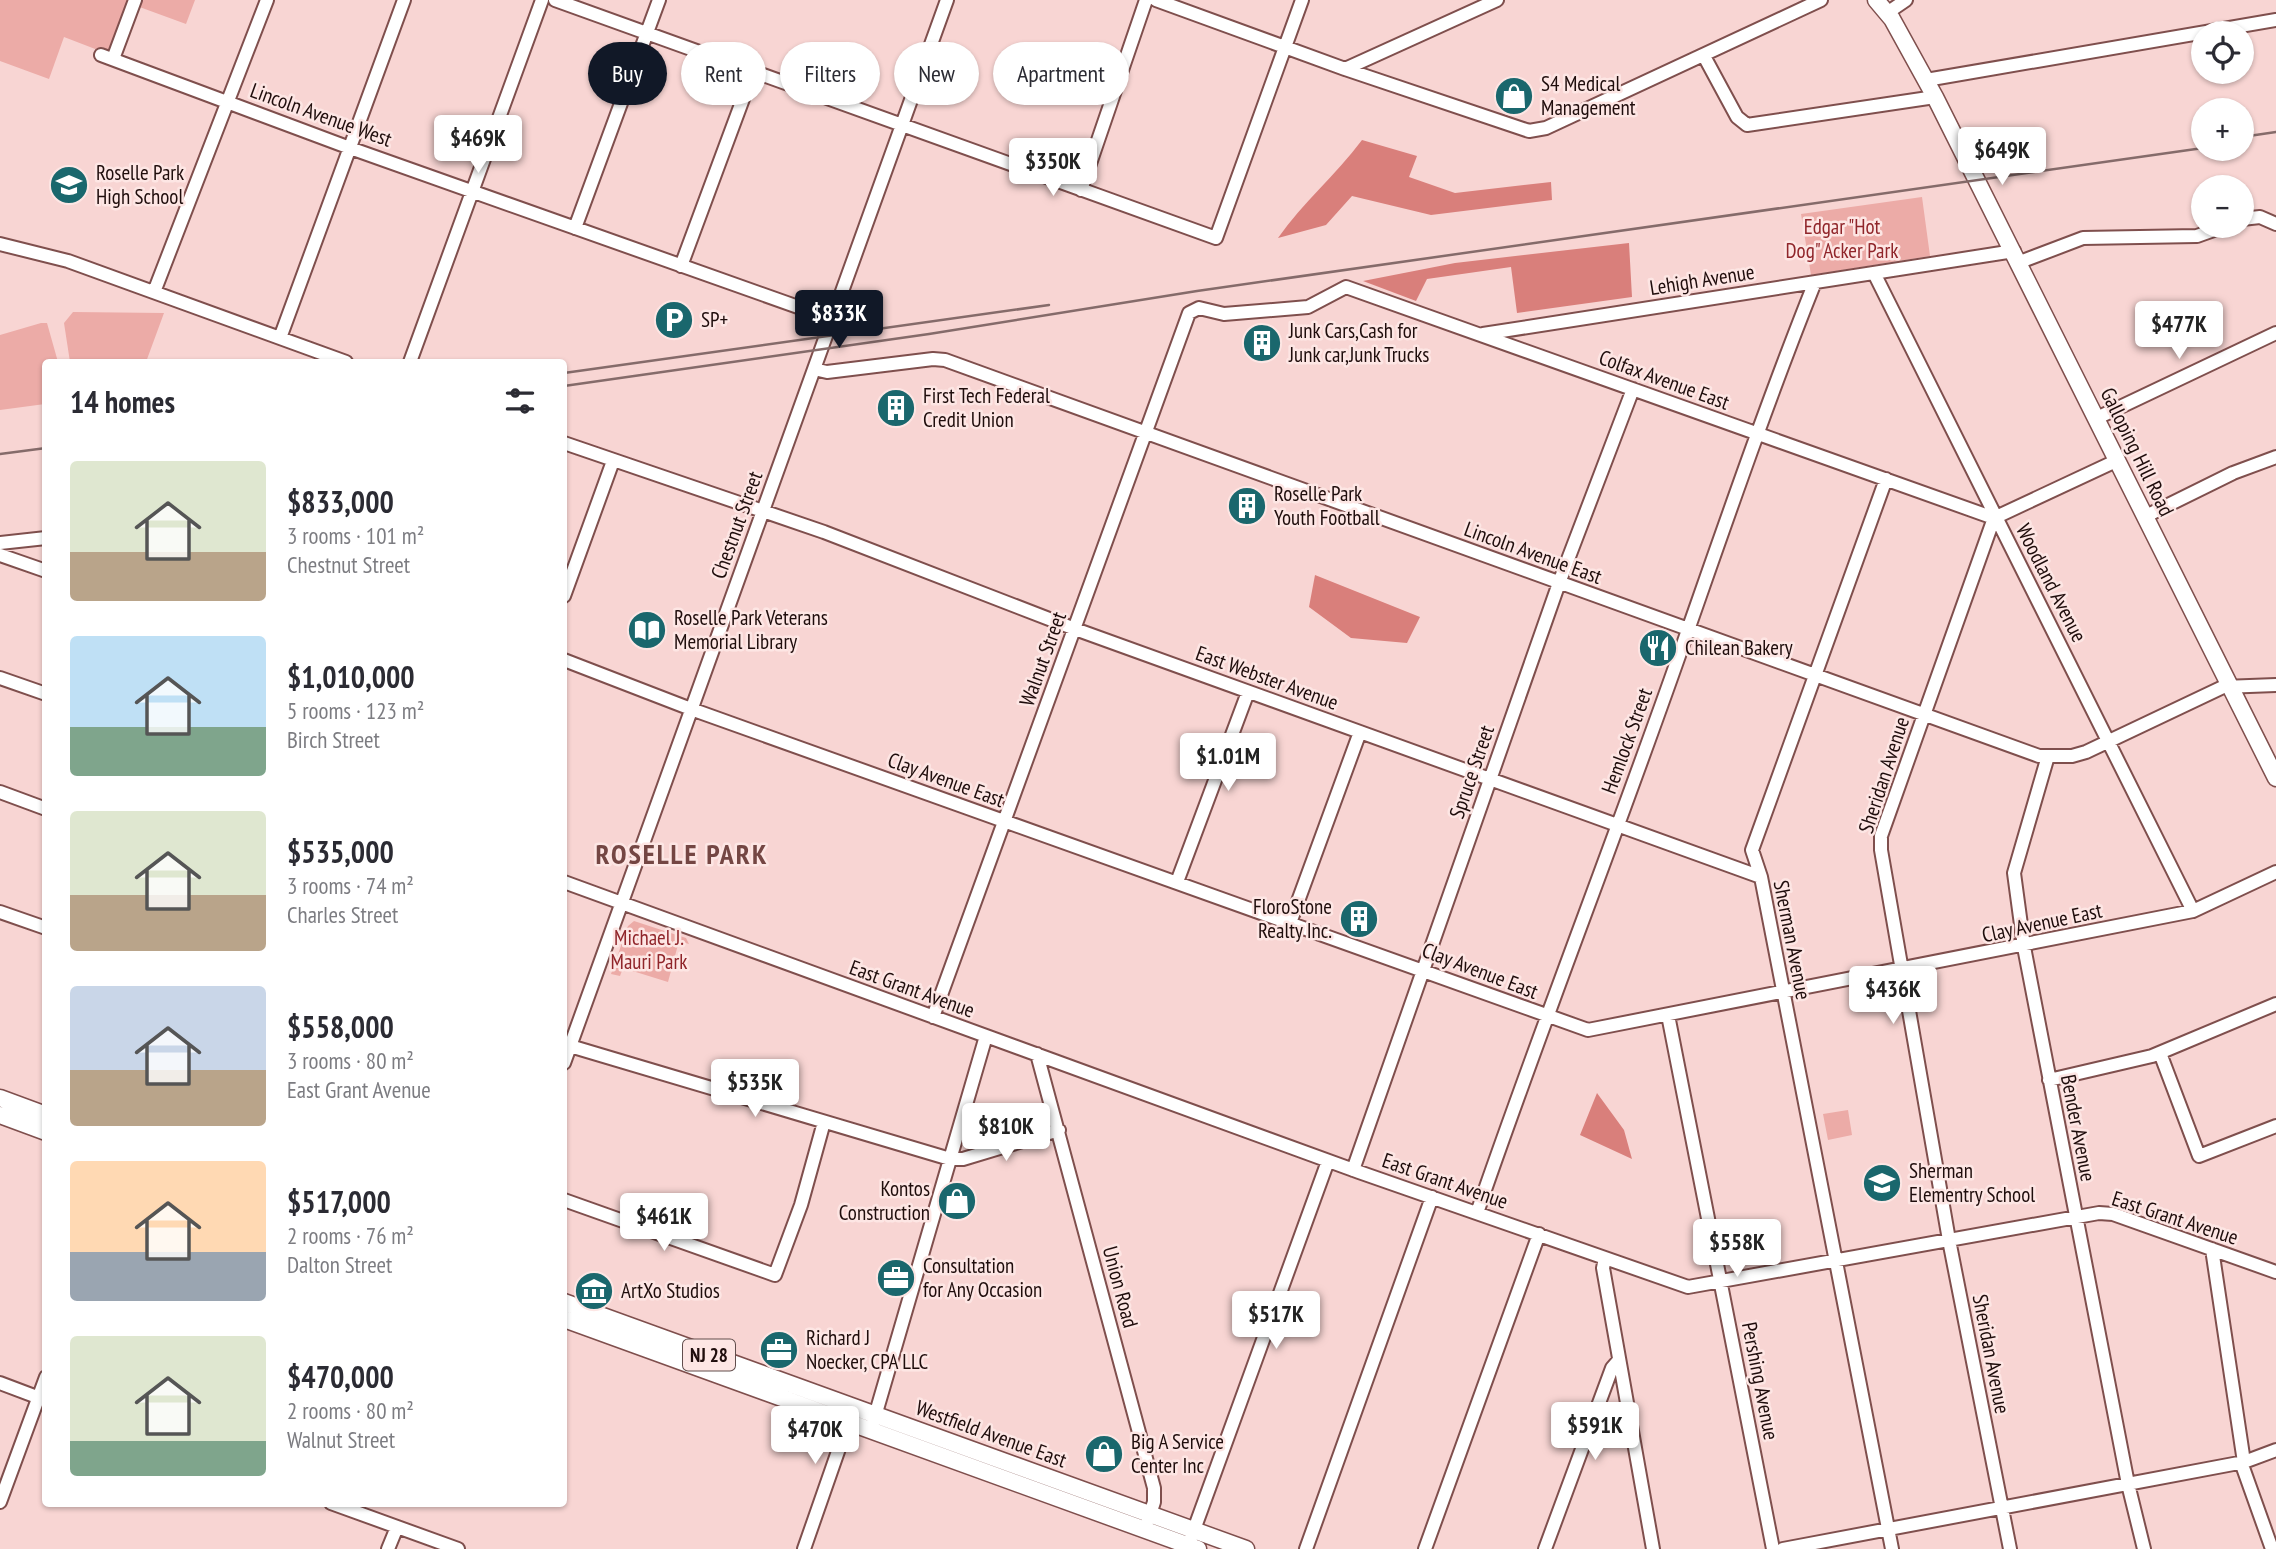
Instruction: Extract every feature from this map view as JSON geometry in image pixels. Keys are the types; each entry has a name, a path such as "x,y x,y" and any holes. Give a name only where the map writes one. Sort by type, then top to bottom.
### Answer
{"main road":[{"name":"Galloping Hill Road","path":"1882,6 1926,80 2017,257 2276,779"},
{"path":"0,1098 42,1114"},
{"path":"0,1115 42,1131"},
{"name":"Westfield Avenue East","path":"567,1303 851,1415"},
{"name":"Westfield Avenue East","path":"567,1320 874,1423 1193,1541 1246,1549"}],"street":[{"name":"Lincoln Avenue West","path":"135,0 107,57 350,148 832,319"},
{"path":"154,292 230,102 267,0"},
{"path":"280,338 404,0"},
{"path":"411,359 542,0"},
{"path":"555,0 681,46"},
{"path":"575,228 659,0"},
{"name":"Chestnut Street","path":"567,1054 947,0"},
{"path":"1081,190 1146,0"},
{"path":"1156,0 1345,69 1529,131 1546,128 1821,0"},
{"path":"766,77 1216,238 1302,0"},
{"path":"1345,69 1497,0"},
{"path":"1882,6 1906,0"},
{"path":"1926,80 2276,20"},
{"path":"1704,56 1737,117 1747,125 1935,97"},
{"path":"681,266 741,105"},
{"path":"2254,217 2260,216 2276,224"},
{"name":"Lehigh Avenue","path":"1480,335 1874,273 2017,257 2083,238 2191,236"},
{"path":"0,244 68,261 338,359"},
{"name":"Woodland Avenue","path":"1874,273 2193,911"},
{"name":"Hemlock Street","path":"1477,1213 1546,1016 1688,630 1755,433 1815,282"},
{"name":"Colfax Avenue East","path":"1189,313 1199,308 1224,314 1308,307 1346,287 1996,517"},
{"name":"Walnut Street","path":"933,1017 1189,313"},
{"path":"2097,418 2276,333"},
{"name":"Lincoln Avenue East","path":"814,369 827,372 933,359 946,360 2039,756 2072,756 2230,686"},
{"name":"Spruce Street","path":"1353,1170 1559,583 1633,389"},
{"name":"East Webster Avenue","path":"567,444 824,532 1075,629 1761,877"},
{"path":"2146,516 2233,473 2276,457"},
{"path":"1996,517 2118,460"},
{"path":"567,588 613,461"},
{"name":"Sherman Avenue","path":"1886,479 1752,850 1761,877 1892,1549"},
{"name":"Sheridan Avenue","path":"1996,517 1881,836 1882,869 1900,970 2010,1549"},
{"path":"0,543 42,538"},
{"path":"0,555 42,570"},
{"name":"Clay Avenue East","path":"567,661 691,709 1588,1030 2024,947 2193,911 2276,872"},
{"path":"0,678 42,693"},
{"path":"2230,686 2276,685"},
{"path":"1177,882 1248,692"},
{"path":"1290,923 1360,732"},
{"name":"Bender Avenue","path":"2048,756 2014,873 2024,947 2049,1080 2128,1484 2144,1549"},
{"path":"0,792 42,808"},
{"name":"East Grant Avenue","path":"567,884 1353,1170 1688,1287 2076,1217 2113,1214 2276,1272"},
{"path":"0,912 42,927"},
{"path":"2049,1080 2160,1053 2276,1004"},
{"name":"Pershing Avenue","path":"1668,1015 1773,1549"},
{"path":"874,1423 986,1036"},
{"path":"570,1046 950,1159 963,1159 1059,1130"},
{"path":"2160,1053 2199,1156 2276,1126"},
{"name":"Union Road","path":"1037,1054 1154,1488 1155,1498 1147,1522"},
{"path":"567,1201 775,1275 801,1205 824,1122"},
{"path":"1193,1541 1328,1161"},
{"path":"1306,1549 1432,1197"},
{"path":"1425,1549 1538,1234"},
{"path":"2212,1249 2243,1462 2272,1549"},
{"path":"1605,1258 1603,1268 1653,1549"},
{"path":"1545,1549 1612,1368 1619,1360"},
{"path":"0,1383 42,1399 0,1502"},
{"path":"804,1549 851,1415"},
{"path":"1783,1549 2243,1462 2276,1450"},
{"path":"342,1507 458,1549"},
{"path":"388,1549 397,1527"}],"green space":[{"path":"0,0 195,0 186,24 134,5 116,57 64,37 49,79 0,61"},
{"name":"Edgar \"Hot Dog\" Acker Park","path":"1922,197 1930,256 1811,275 1801,214"},
{"path":"73,312 164,313 147,359 70,359 64,323"},
{"path":"47,323 57,359 42,359 42,404 0,410 0,335"},
{"name":"Michael J. Mauri Park","path":"634,921 686,938 689,944 679,941 668,982 623,968 620,976 611,974 628,926"},
{"path":"1848,1110 1852,1135 1828,1140 1823,1114"}],"shaded area":[{"path":"1362,140 1417,156 1409,177 1455,193 1551,182 1552,200 1431,215 1352,196 1326,225 1278,238"},
{"path":"1629,243 1632,297 1517,313 1511,267 1427,279 1416,301 1363,281 1455,263"},
{"path":"1315,575 1420,617 1407,643 1351,638 1309,607"},
{"path":"1597,1093 1624,1130 1632,1159 1580,1135"}],"railway":[{"path":"2254,135 2276,132"},
{"path":"567,386 929,334 1197,291 2191,150"},
{"path":"567,373 1049,305"},
{"path":"0,454 42,449"}],"place":[{"name":"S4 Medical Management","path":"1514,96"},
{"name":"Roselle Park High School","path":"69,185"},
{"name":"SP+","path":"674,320"},
{"name":"Junk Cars,Cash for Junk car,Junk Trucks","path":"1262,343"},
{"name":"First Tech Federal Credit Union","path":"896,408"},
{"name":"Roselle Park Youth Football","path":"1247,506"},
{"name":"Roselle Park Veterans Memorial Library","path":"647,630"},
{"name":"Chilean Bakery","path":"1658,648"},
{"name":"FloroStone Realty Inc.","path":"1359,919"},
{"name":"Sherman Elementry School","path":"1882,1183"},
{"name":"Kontos Construction","path":"957,1201"},
{"name":"Consultation for Any Occasion","path":"896,1278"},
{"name":"ArtXo Studios","path":"594,1291"},
{"name":"Richard J Noecker, CPA LLC","path":"779,1350"},
{"name":"Big A Service Center Inc","path":"1104,1454"}],"district":[{"name":"ROSELLE PARK","path":"682,854"}]}
